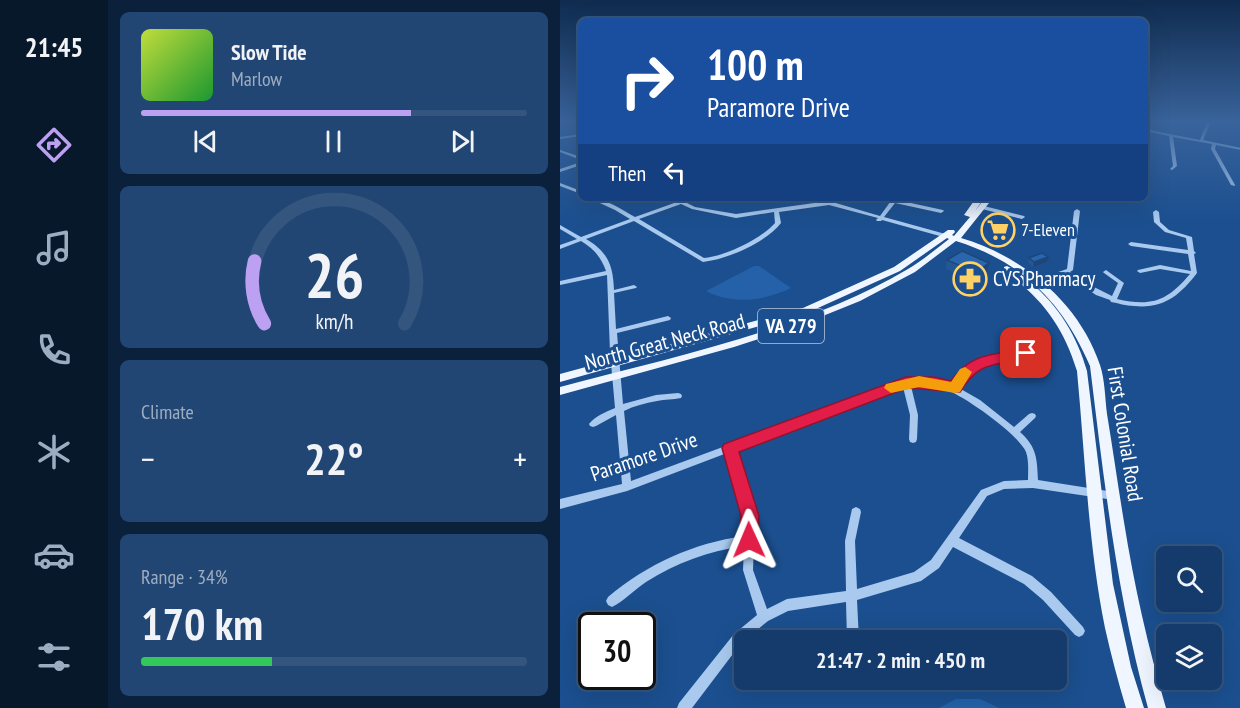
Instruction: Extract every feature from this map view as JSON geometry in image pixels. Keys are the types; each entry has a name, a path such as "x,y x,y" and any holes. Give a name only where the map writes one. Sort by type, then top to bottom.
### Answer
{"main road":[{"name":"North Great Neck Road","path":"949,239 978,201"},
{"name":"North Great Neck Road","path":"560,378 616,370 794,325 892,280 949,239 984,208 988,201"},
{"name":"First Colonial Road","path":"949,239 990,252 1037,280 1064,307 1085,340 1095,366 1125,585 1157,708"},
{"name":"First Colonial Road","path":"949,239 1016,274 1046,300 1074,342 1082,371 1108,602 1126,682 1135,708"},
{"name":"North Great Neck Road","path":"560,391 616,370"}],"street":[{"path":"1172,170 1175,166 1174,155"},
{"path":"1216,155 1233,185"},
{"path":"560,171 578,165"},
{"path":"560,184 578,192"},
{"path":"598,201 635,219 703,260 718,257 764,236 777,226 777,212"},
{"path":"827,204 831,201"},
{"path":"879,220 893,201"},
{"path":"898,201 941,211"},
{"path":"560,247 680,202 694,208 725,215 777,212 827,204 949,239"},
{"path":"984,208 1022,217"},
{"path":"1037,280 1070,270 1078,211"},
{"path":"1067,272 1113,301 1139,305 1159,303 1183,290 1194,273 1189,237 1167,231 1157,222 1156,212"},
{"path":"560,227 583,239 599,252 610,272 627,487"},
{"path":"1131,244 1193,253"},
{"path":"1140,271 1160,267 1194,273"},
{"path":"560,283 610,272"},
{"path":"1106,272 1121,283 1113,301"},
{"path":"611,292 634,287"},
{"path":"613,332 668,318"},
{"path":"955,388 966,370 976,364 1026,353"},
{"name":"Paramore Drive","path":"560,504 627,487 906,383 934,382 955,388 972,397 1026,444 1031,453 1033,484"},
{"path":"906,383 914,415 912,439"},
{"path":"593,424 620,410 660,397 678,396"},
{"path":"1014,432 1032,416"},
{"path":"730,448 750,516 748,570 764,616"},
{"path":"684,708 738,638 764,616 787,605 851,596 917,577 935,564 953,541 968,513 984,493 1004,484 1033,484 1114,496"},
{"path":"853,630 850,541 856,512"},
{"path":"612,601 631,582 692,555 729,542 749,540"},
{"path":"953,541 1028,580 1047,596 1079,631"}],"shaded area":[{"path":"754,266 759,266 791,288 770,296 748,300 727,298 706,291"},
{"path":"956,699 980,699 999,708 939,708"}],"building":[{"path":"962,251 989,263 980,269 970,270 947,260"},
{"path":"1042,253 1048,257 1034,262 1029,258"}],"slow traffic":[{"path":"891,388 919,382 934,382 955,388 965,372"}],"place":[{"name":"7-Eleven","path":"998,230"},
{"name":"CVS Pharmacy","path":"970,279"}],"route":[{"path":"749,540 750,516 730,448 906,383 934,382 955,388 966,370 976,364 1007,355 1026,353"}]}
